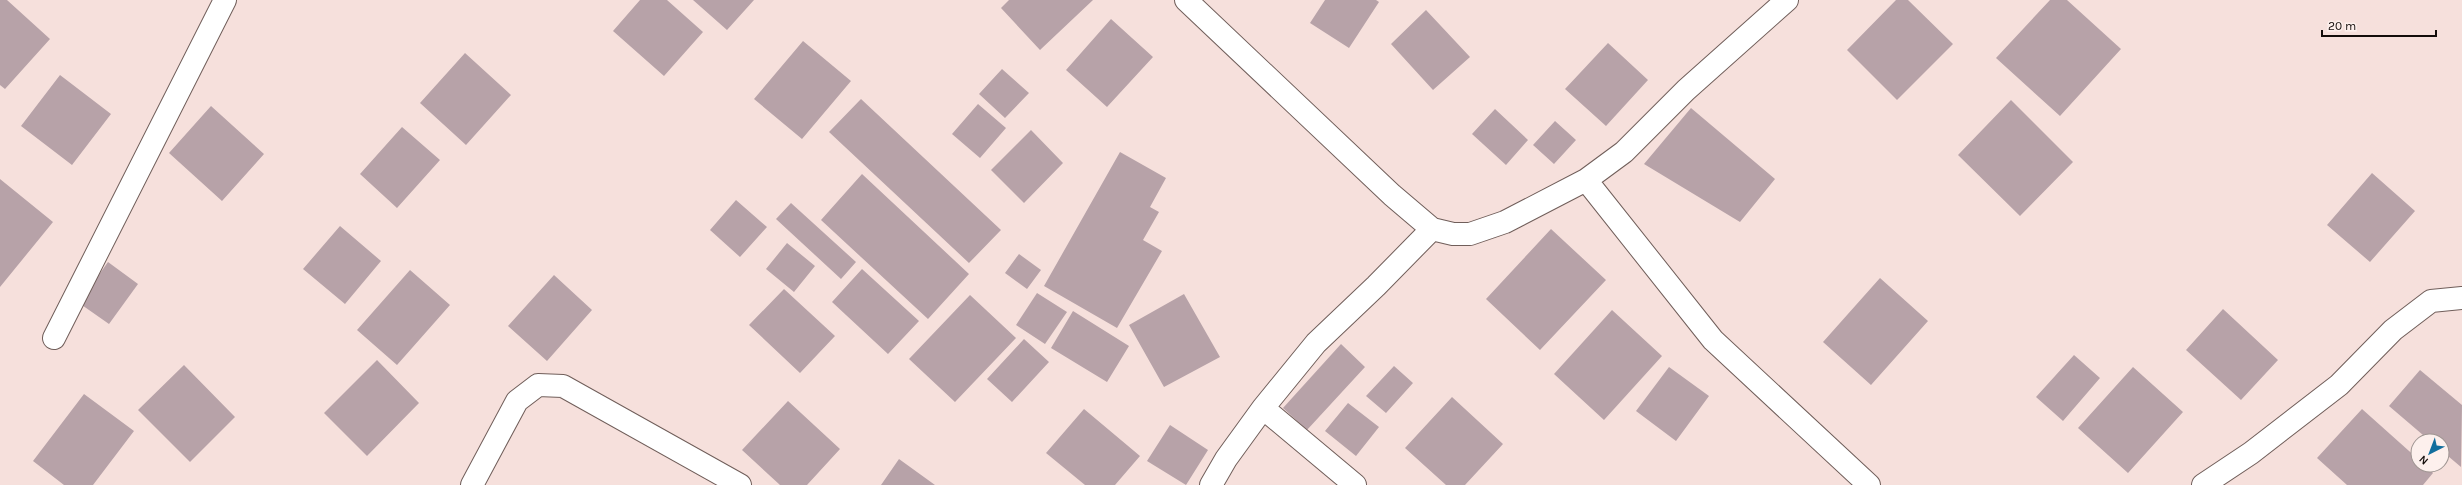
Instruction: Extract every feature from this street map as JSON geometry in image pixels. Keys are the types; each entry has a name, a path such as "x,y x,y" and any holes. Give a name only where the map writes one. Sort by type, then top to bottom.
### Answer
{"street":[{"path":"54,338 225,0"},
{"path":"1186,0 1392,195 1432,229 1454,234 1470,234 1505,222 1586,180 1624,152 1686,90 1787,0"},
{"path":"1586,180 1713,340 1869,485"},
{"path":"1211,485 1226,459 1263,408 1316,343 1376,286 1432,229"},
{"path":"2203,485 2251,453 2339,385 2393,330 2432,301 2462,298"},
{"path":"472,485 517,401 538,385 563,386 740,485"},
{"path":"1263,408 1355,485"}],"building":[{"path":"0,0 7,0 50,39 5,89 0,85"},
{"path":"640,0 667,0 703,32 664,76 613,31"},
{"path":"693,0 754,0 727,30"},
{"path":"1009,0 1093,0 1040,50 1001,8"},
{"path":"1325,0 1376,0 1379,2 1349,48 1310,23"},
{"path":"1896,0 1908,0 1953,44 1897,100 1847,50"},
{"path":"2050,0 2067,0 2121,49 2060,116 1996,58"},
{"path":"1426,10 1470,57 1433,90 1391,44"},
{"path":"1111,19 1153,57 1107,107 1066,70"},
{"path":"803,41 851,81 802,139 754,99"},
{"path":"1608,43 1648,80 1606,126 1565,89"},
{"path":"465,53 511,95 466,145 420,103"},
{"path":"1002,69 1029,93 1005,118 979,94"},
{"path":"60,75 111,114 72,165 21,126"},
{"path":"861,99 1001,230 969,263 829,132"},
{"path":"2011,100 2073,162 2020,216 1958,155"},
{"path":"978,104 1006,128 980,158 952,134"},
{"path":"211,106 264,154 222,201 169,153"},
{"path":"1691,108 1775,179 1740,222 1644,164"},
{"path":"1495,109 1528,140 1506,165 1472,134"},
{"path":"1555,121 1576,140 1554,164 1533,145"},
{"path":"402,127 440,160 397,208 360,174"},
{"path":"1031,130 1063,163 1024,203 991,170"},
{"path":"1120,152 1166,178 1150,207 1159,212 1143,240 1162,251 1117,328 1044,286"},
{"path":"2372,173 2415,211 2370,262 2327,225"},
{"path":"862,174 969,274 928,319 821,220"},
{"path":"0,179 53,222 0,287"},
{"path":"736,200 767,227 740,257 710,230"},
{"path":"791,203 856,262 841,279 776,219"},
{"path":"340,226 381,261 345,304 303,269"},
{"path":"1551,229 1606,280 1540,350 1486,299"},
{"path":"787,243 815,266 794,292 766,269"},
{"path":"1019,254 1041,270 1027,289 1005,273"},
{"path":"108,262 138,284 109,324 79,303"},
{"path":"862,269 919,321 888,354 832,302"},
{"path":"410,270 450,305 397,365 357,330"},
{"path":"554,275 592,310 547,361 508,326"},
{"path":"1880,278 1928,321 1871,385 1823,342"},
{"path":"784,289 835,336 800,373 749,325"},
{"path":"1037,293 1067,312 1045,344 1016,325"},
{"path":"1184,294 1220,357 1164,387 1129,325"},
{"path":"970,295 1016,338 955,402 909,359"},
{"path":"2223,309 2278,360 2241,400 2186,350"},
{"path":"1612,310 1662,356 1604,420 1554,374"},
{"path":"1073,311 1129,346 1107,382 1051,348"},
{"path":"1024,339 1049,362 1012,402 987,379"},
{"path":"1341,344 1365,367 1307,430 1283,408"},
{"path":"2074,355 2100,378 2063,421 2036,397"},
{"path":"377,360 419,403 367,456 324,413"},
{"path":"184,365 235,417 190,462 138,410"},
{"path":"1394,366 1413,383 1386,413 1366,396"},
{"path":"1669,367 1709,396 1676,441 1636,411"},
{"path":"2133,367 2183,412 2128,473 2078,428"},
{"path":"2420,370 2462,405 2461,467 2450,458 2450,433 2421,433 2389,406"},
{"path":"84,394 134,431 93,485 64,485 33,461"},
{"path":"1452,397 1503,444 1465,485 1446,485 1405,448"},
{"path":"788,401 840,449 807,485 780,485 742,450"},
{"path":"1348,403 1379,427 1356,456 1325,431"},
{"path":"1084,409 1140,456 1115,485 1085,485 1046,453"},
{"path":"2362,409 2410,452 2410,473 2433,473 2423,485 2347,485 2317,458"},
{"path":"1170,425 1208,450 1186,485 1147,461"},
{"path":"899,459 935,485 881,485"}]}
